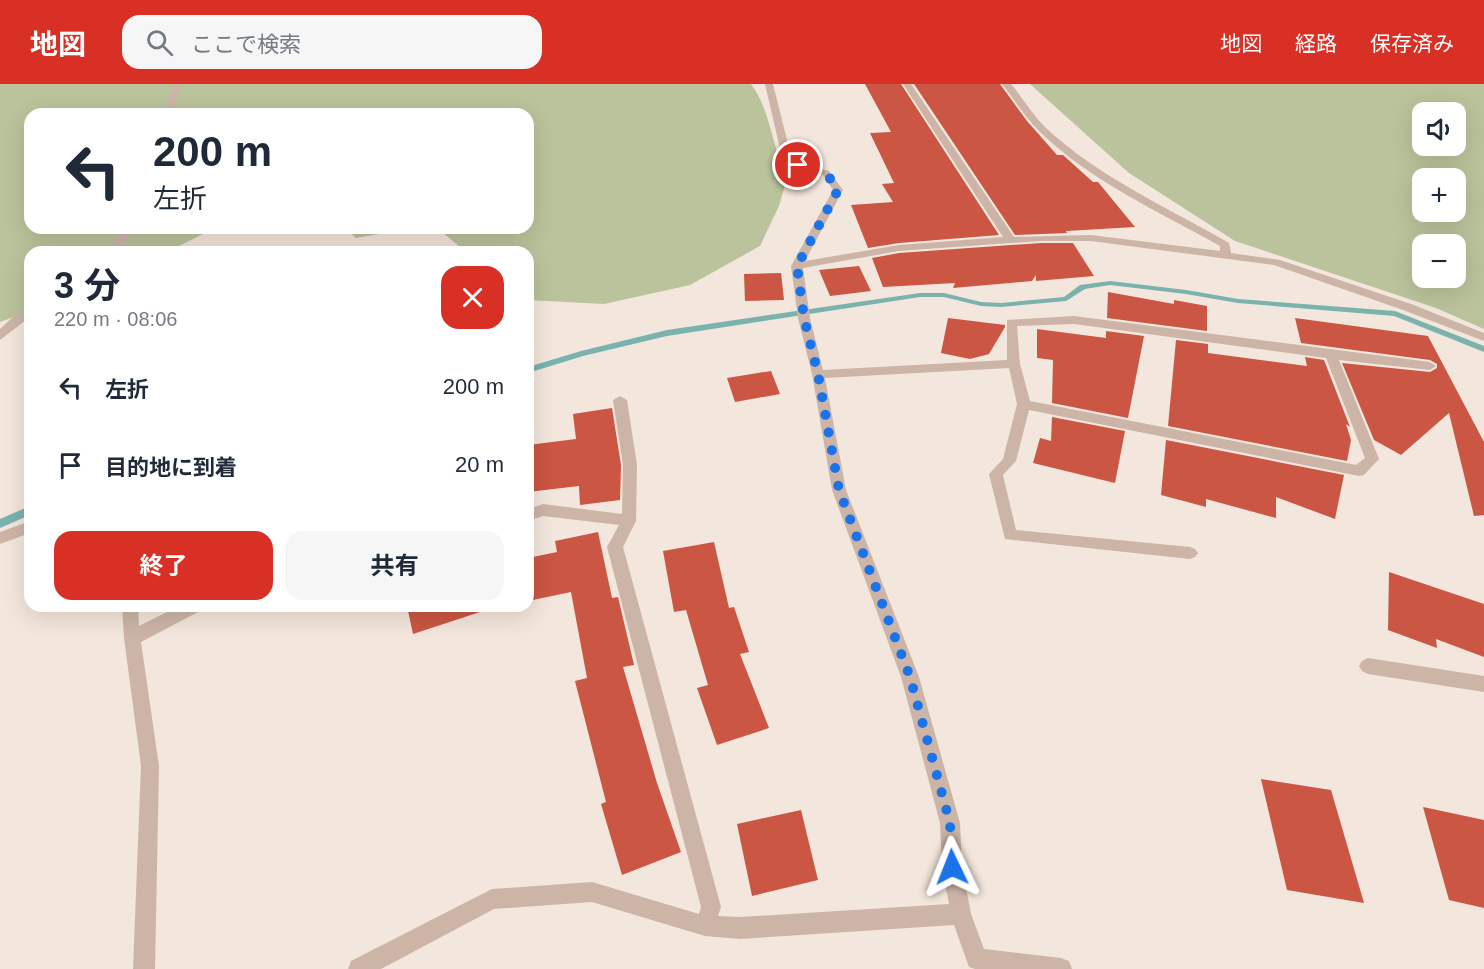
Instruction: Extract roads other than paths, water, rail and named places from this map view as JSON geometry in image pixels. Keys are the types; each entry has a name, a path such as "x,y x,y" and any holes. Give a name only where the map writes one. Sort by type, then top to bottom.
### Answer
{"street":[{"path":"171,108 177,84"},
{"path":"769,84 786,153 798,165 826,173 838,190 797,266 803,311 818,374 839,490 910,677 950,823 952,867 961,914 977,964 1061,969"},
{"path":"907,84 1011,241"},
{"path":"1006,84 1027,114 1069,153 1134,196 1225,245 1226,257"},
{"path":"797,266 899,248 1041,238 1091,238 1276,262 1407,307 1484,337"},
{"path":"0,336 24,315"},
{"path":"1190,553 1010,535 996,474 1009,461 1024,404 1014,364 1011,323 1074,320 1430,366"},
{"path":"1024,404 1359,471 1372,459 1331,355"},
{"path":"818,374 1014,364"},
{"path":"620,400 630,465 629,520 615,547 711,907 705,926"},
{"path":"534,513 543,510 629,520"},
{"path":"0,538 24,529"},
{"path":"130,612 150,766 144,969"},
{"path":"132,638 182,612"},
{"path":"1368,666 1484,684"},
{"path":"359,969 492,899 592,892 705,926 740,928 961,914"}],"waterway":[{"path":"534,368 667,333 920,295 944,295 981,304 1001,305 1066,299 1083,287 1110,283 1238,301 1395,314 1484,349"},
{"path":"0,524 24,513"}]}
